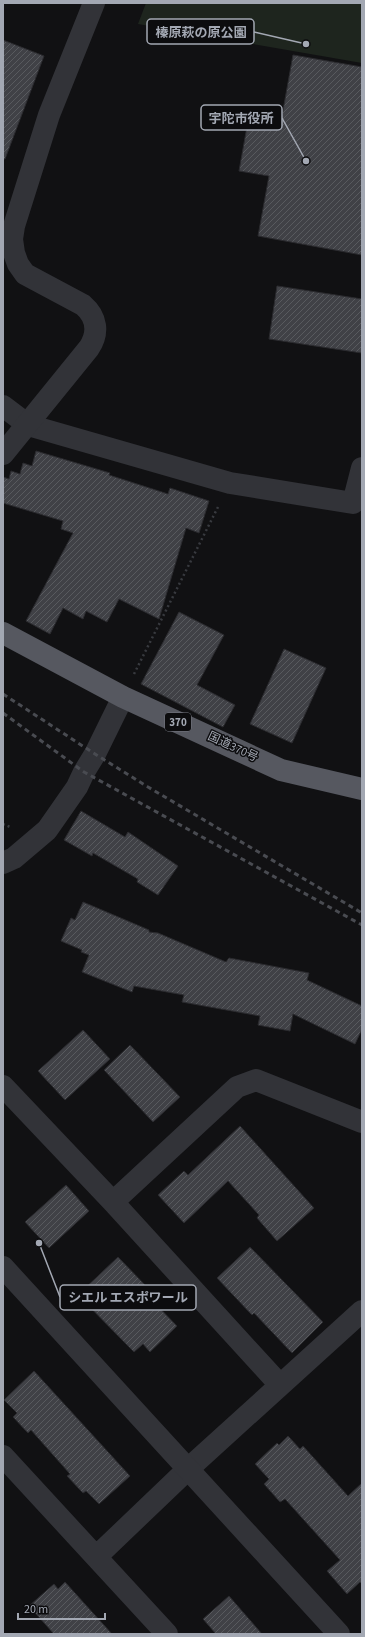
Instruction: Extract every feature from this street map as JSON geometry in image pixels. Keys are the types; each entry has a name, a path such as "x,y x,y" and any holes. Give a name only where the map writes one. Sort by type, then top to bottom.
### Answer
{"highway":[{"name":"国道370号","path":"3,633 122,697 281,770 362,789"}],"street":[{"path":"3,454 89,348 96,334 94,318 90,310 25,274 18,264 14,253 12,239 14,226 49,115 94,3"},
{"path":"3,406 28,425 230,484 353,503 362,468"},
{"path":"3,863 14,858 47,830 77,787 95,754 122,697"},
{"path":"113,1202 237,1087 256,1080 362,1122"},
{"path":"3,1086 113,1202 280,1385"},
{"path":"3,1266 339,1634"},
{"path":"96,1557 188,1469 362,1311"},
{"path":"3,1456 167,1634"}],"path":[{"path":"122,697 230,484"}],"shaded area":[{"path":"146,3 362,3 362,63 138,24"}],"building":[{"path":"3,40 44,56 5,159 3,159"},
{"path":"293,55 362,67 362,255 258,236 269,176 239,171 250,110 282,116"},
{"path":"277,286 362,299 362,353 269,339"},
{"path":"36,451 110,473 109,475 168,494 170,488 209,501 199,533 186,528 159,619 119,599 107,622 86,611 83,619 63,608 50,634 26,621 73,533 61,529 63,521 3,503 3,477 9,479 11,471 20,474 23,463 32,466"},
{"path":"179,612 224,635 197,685 235,705 223,727 141,684"},
{"path":"284,649 326,668 292,743 250,724"},
{"path":"81,811 125,837 128,832 178,866 158,895 137,882 138,879 93,853 92,856 64,840"},
{"path":"83,902 149,930 149,932 158,933 226,962 229,958 309,973 307,980 362,1006 362,1029 355,1044 293,1014 290,1031 258,1025 260,1016 182,1002 184,995 134,986 132,992 82,972 89,955 81,952 82,950 61,941 71,918 75,920"},
{"path":"83,1030 110,1059 65,1100 38,1071"},
{"path":"130,1045 180,1097 153,1122 104,1070"},
{"path":"240,1126 314,1208 277,1241 257,1218 259,1215 228,1181 184,1223 158,1195 184,1171 188,1175"},
{"path":"66,1185 89,1211 49,1248 25,1222"},
{"path":"250,1247 323,1322 292,1353 254,1313 252,1315 217,1278"},
{"path":"118,1257 147,1287 143,1291 177,1326 150,1352 143,1344 134,1352 78,1295"},
{"path":"34,1371 130,1476 99,1504 86,1491 83,1493 67,1476 70,1474 31,1430 28,1433 13,1417 17,1413 4,1400"},
{"path":"288,1436 300,1449 303,1446 348,1496 362,1483 362,1584 360,1582 347,1594 327,1571 340,1560 285,1499 280,1502 264,1484 269,1479 255,1464 277,1443 279,1445"},
{"path":"65,1582 112,1634 54,1634 29,1606 54,1584 58,1589"},
{"path":"229,1596 262,1634 216,1634 203,1619"}],"railway":[{"path":"3,694 148,787 362,913"},
{"path":"3,713 84,772 362,925"}],"place":[{"name":"榛原萩の原公園","path":"306,44"},
{"name":"宇陀市役所","path":"306,161"},
{"name":"シエル エスポワール","path":"39,1243"}]}
